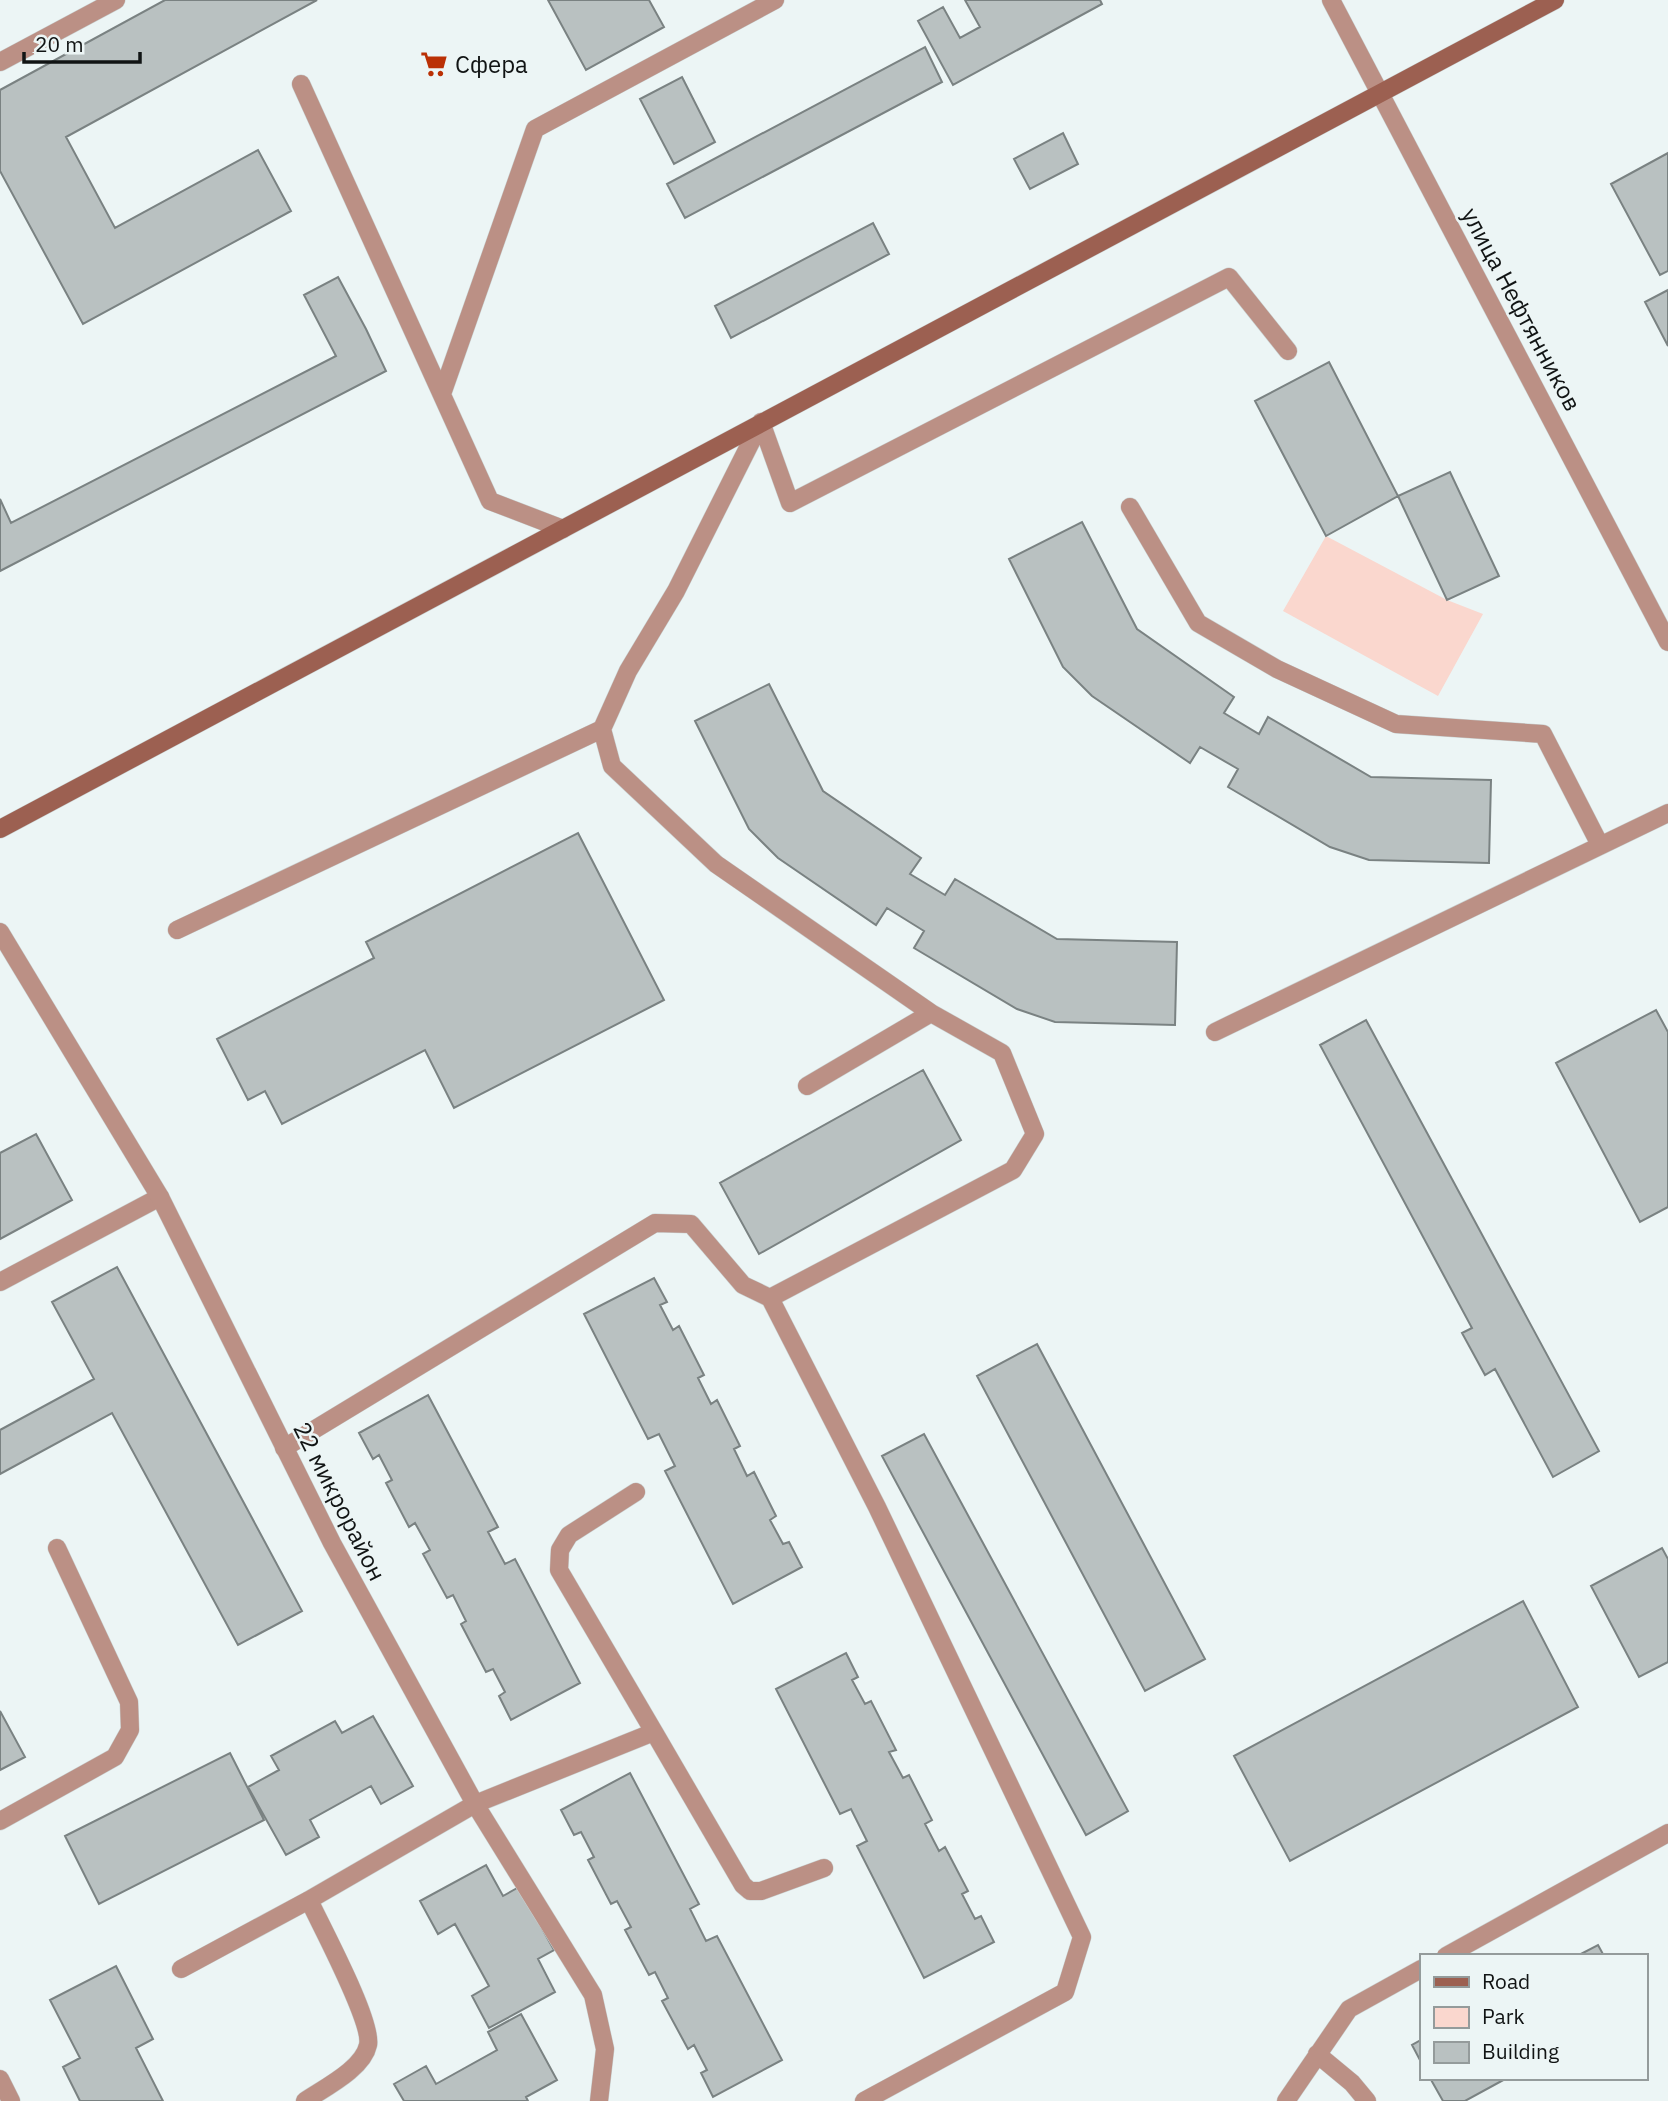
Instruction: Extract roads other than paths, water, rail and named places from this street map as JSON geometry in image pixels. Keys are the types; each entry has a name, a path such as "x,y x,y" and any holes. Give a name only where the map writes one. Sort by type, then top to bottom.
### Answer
{"main road":[{"path":"0,829 1555,0"}],"street":[{"path":"0,62 116,0"},
{"path":"442,394 535,129 775,0"},
{"name":"улица Нефтянников","path":"1331,0 1668,642"},
{"path":"301,84 490,500 563,529"},
{"path":"761,422 790,503 1229,277 1288,351"},
{"path":"761,422 676,591 628,671 602,729 612,766 716,864 931,1013 1002,1052 1035,1134 1013,1170 770,1298"},
{"path":"1130,507 1198,623 1277,669 1396,724 1543,734 1600,845"},
{"path":"177,930 602,729"},
{"path":"1214,1032 1668,813"},
{"name":"22 микрорайон","path":"1,935 160,1197 332,1543 475,1804 593,1995 605,2049 598,2101"},
{"path":"807,1086 931,1013"},
{"path":"0,1282 160,1197"},
{"path":"284,1448 655,1223 691,1224 743,1285 770,1298 877,1507 1082,1937 1065,1992 864,2101"},
{"path":"636,1492 569,1535 560,1550 559,1570 743,1885 750,1891 761,1891 824,1868"},
{"path":"0,1821 115,1757 130,1730 129,1702 57,1548"},
{"path":"181,1969 309,1900 475,1804 654,1732"},
{"path":"1450,1954 1668,1833"},
{"path":"305,2101 356,2067 369,2045 365,2021 309,1900"},
{"path":"1286,2101 1349,2009 1420,1970"},
{"path":"1317,2054 1352,2083 1367,2101"},
{"path":"0,2079 10,2101"}],"place":[{"name":"Сфера","path":"434,64"}]}
